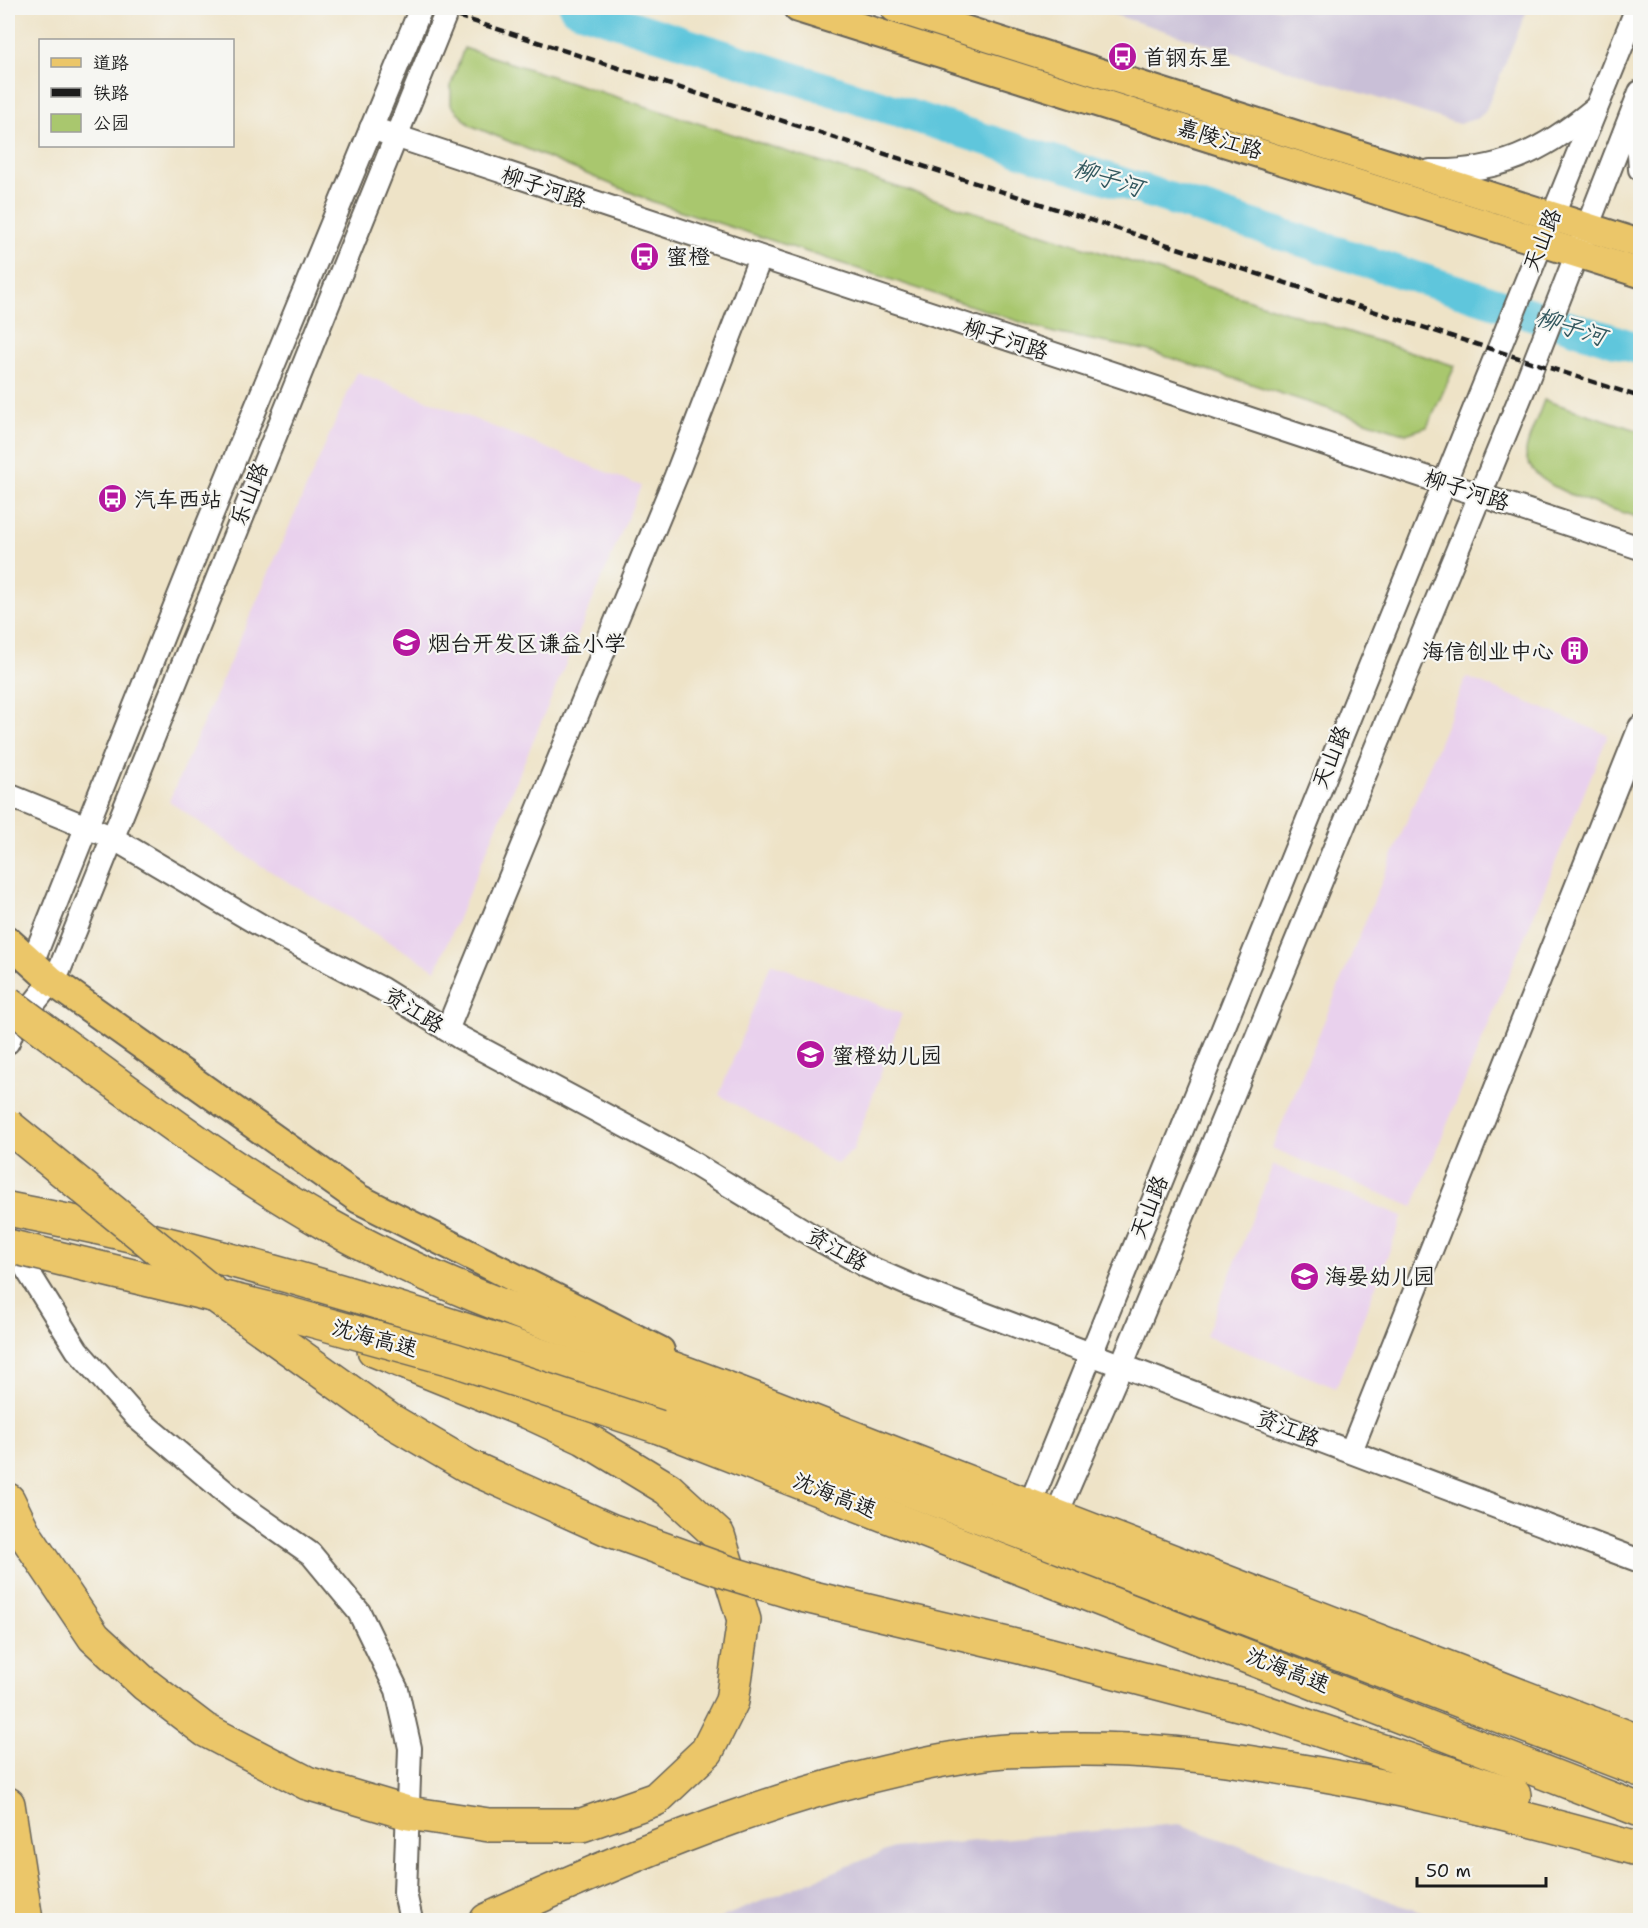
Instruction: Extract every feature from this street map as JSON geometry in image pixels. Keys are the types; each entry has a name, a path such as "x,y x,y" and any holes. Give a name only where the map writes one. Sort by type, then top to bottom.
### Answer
{"highway":[{"path":"8,1003 220,1160 330,1226 429,1276 535,1319 753,1399 1042,1513 1641,1742"},
{"path":"8,1126 220,1299 388,1419 468,1466 610,1530 730,1574 805,1596 1024,1648 1250,1707 1475,1781 1641,1842"},
{"name":"沈海高速","path":"8,1209 55,1218 290,1277 665,1413 1282,1630 1641,1770"},
{"name":"沈海高速","path":"8,1246 278,1311 455,1360 665,1413 1327,1685 1641,1810"},
{"path":"8,1500 24,1533 94,1637 146,1685 205,1730 307,1784 408,1813 489,1825 582,1825 656,1799 707,1751 732,1701 744,1620 718,1535 668,1489 584,1438 528,1412 278,1311"},
{"path":"487,1920 586,1875 721,1821 877,1772 988,1752 1098,1747 1201,1754 1347,1778 1447,1798 1641,1850"},
{"path":"8,1804 26,1920"}],"main road":[{"name":"嘉陵江路","path":"798,8 1543,240 1641,273"},
{"name":"嘉陵江路","path":"895,8 1415,171 1543,240"},
{"name":"嘉陵江路","path":"1578,253 1641,244"},
{"path":"8,941 46,976 359,1199 753,1399"}],"street":[{"name":"乐山路","path":"46,976 111,837 448,8"},
{"name":"天山路","path":"1042,1513 1091,1352 1442,482 1491,369 1637,8"},
{"name":"乐山路","path":"46,976 86,826 418,16"},
{"name":"天山路","path":"1042,1513 1122,1364 1527,381 1638,98"},
{"path":"1638,98 1641,169"},
{"path":"1415,171 1461,172 1494,166 1559,138 1597,107"},
{"name":"柳子河路","path":"371,128 1641,548"},
{"path":"447,1030 676,476 760,258"},
{"path":"1351,1451 1641,727"},
{"name":"资江路","path":"8,795 111,837 260,925 382,989 447,1030 676,1153 866,1266 921,1290 1091,1352 1641,1561"},
{"path":"8,1042 13,1029 46,976"},
{"path":"8,1237 77,1350 137,1418 237,1502 311,1554 359,1612 397,1690 410,1748 405,1893 411,1920"}],"shaded area":[{"name":"首钢东星","path":"1093,8 1528,8 1485,112 1478,118 1459,124"},
{"name":"烟台开发区谦益小学","path":"357,372 641,486 436,970 260,865 169,801"},
{"path":"1466,677 1608,735 1413,1207 1272,1148"},
{"name":"蜜橙幼儿园","path":"771,963 902,1014 853,1150 837,1164 719,1095"},
{"name":"海晏幼儿园","path":"1273,1165 1403,1216 1336,1388 1206,1336"},
{"path":"1179,1824 1442,1920 715,1920 893,1848"}],"green space":[{"path":"464,48 1455,366 1427,427 1406,434 1146,350 1054,333 651,201 470,125 451,105 451,85"},
{"path":"1544,400 1640,431 1640,518 1554,487 1539,477 1529,465 1527,447"}],"waterway":[{"name":"柳子河","path":"575,8 1640,349"}],"railway":[{"path":"432,8 1640,397"}],"place":[{"name":"首钢东星","path":"1122,57"},
{"name":"蜜橙","path":"645,256"},
{"name":"汽车西站","path":"113,499"},
{"name":"烟台开发区谦益小学","path":"407,643"},
{"name":"海信创业中心","path":"1575,651"},
{"name":"蜜橙幼儿园","path":"811,1055"},
{"name":"海晏幼儿园","path":"1304,1276"}]}
